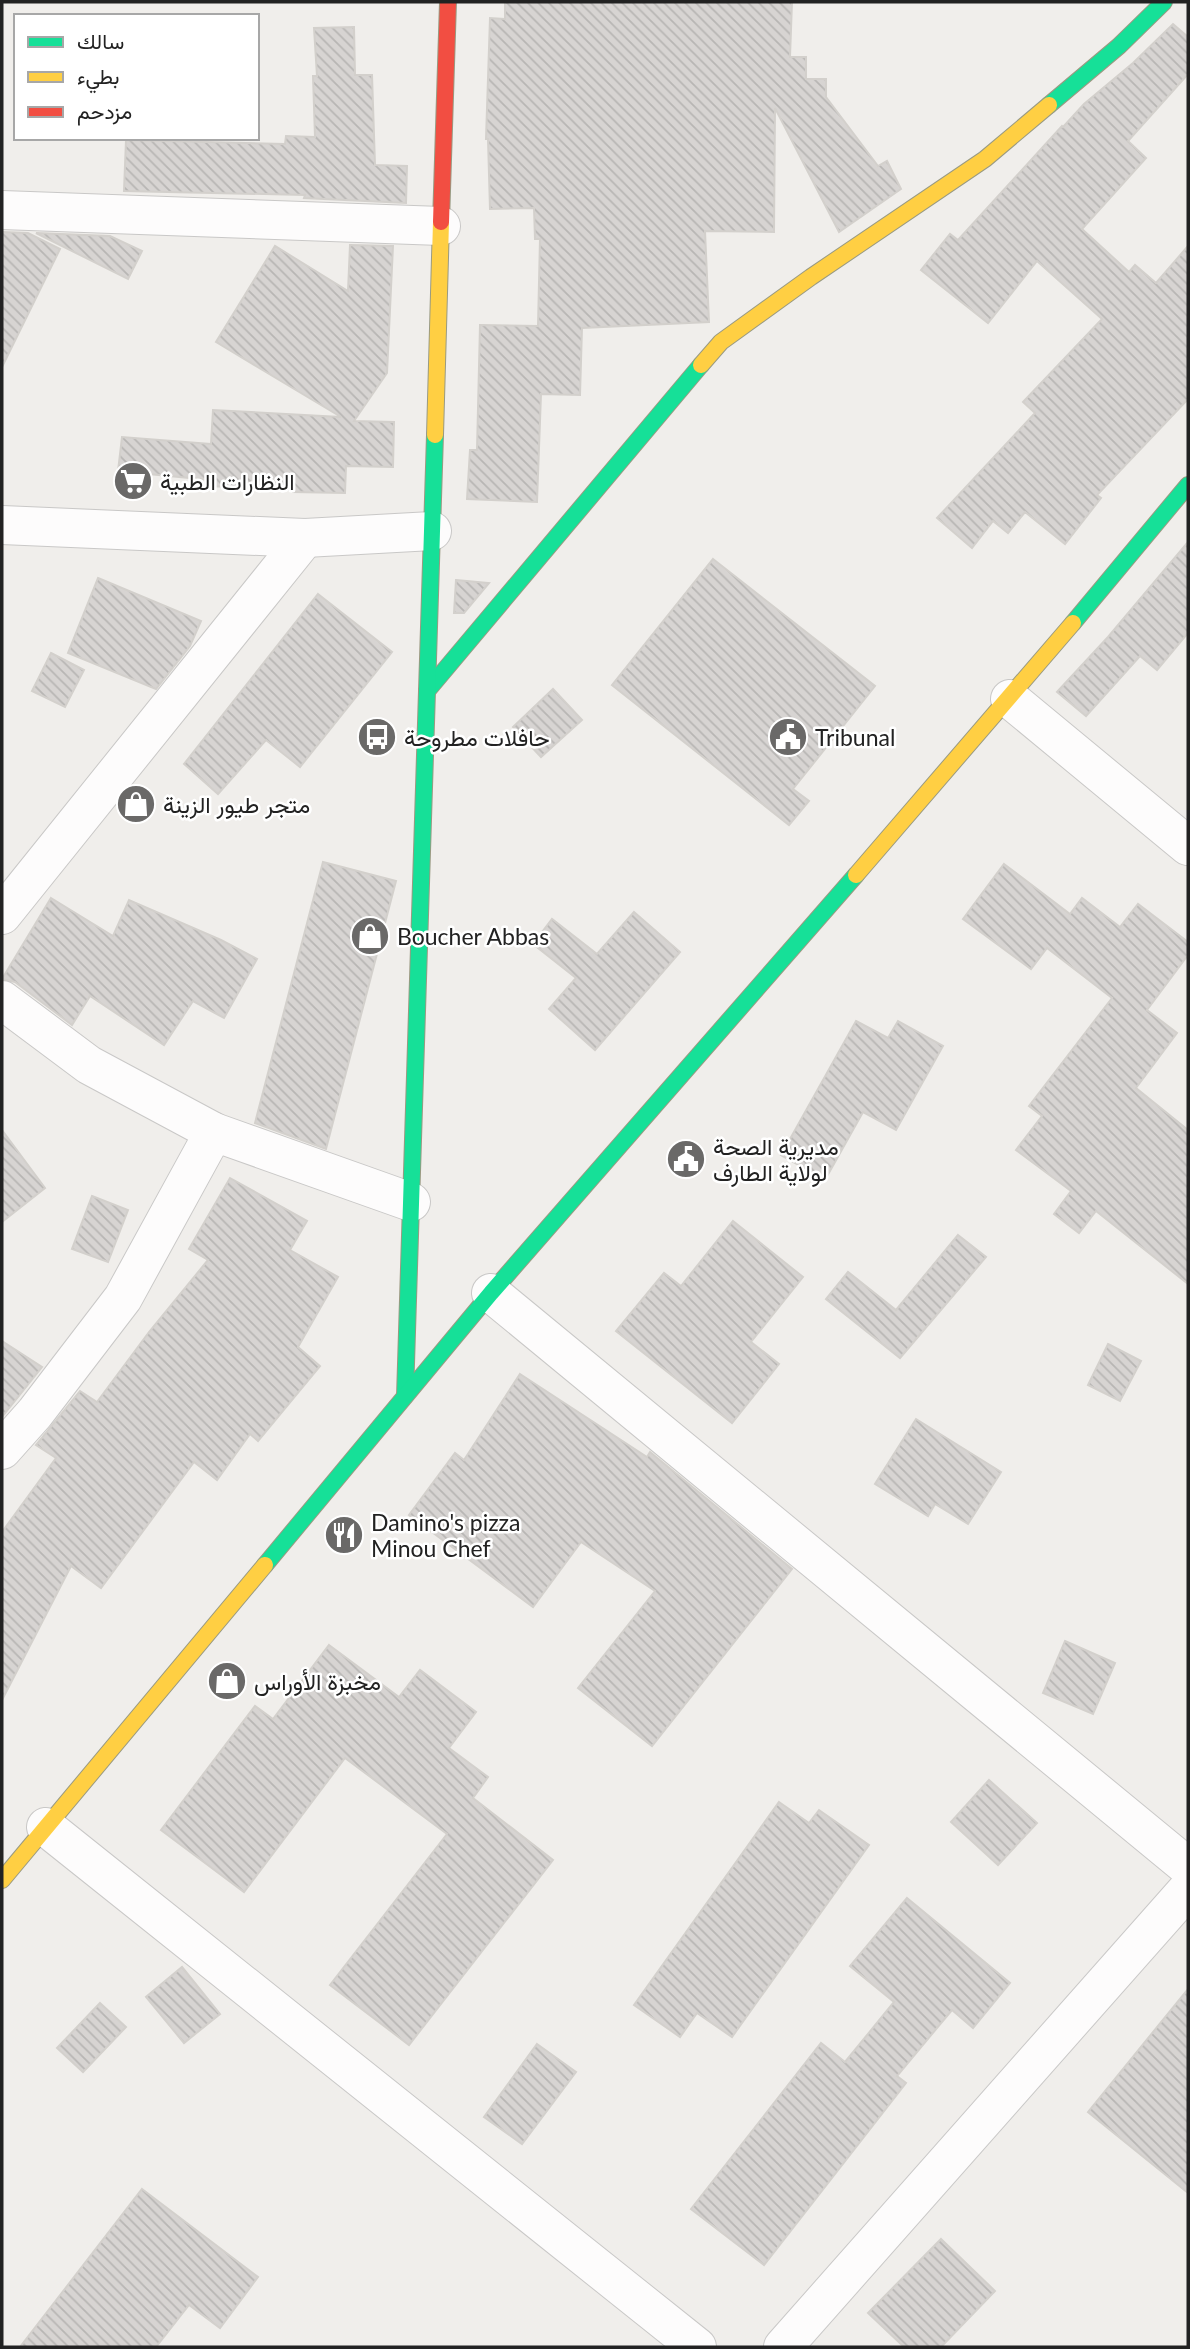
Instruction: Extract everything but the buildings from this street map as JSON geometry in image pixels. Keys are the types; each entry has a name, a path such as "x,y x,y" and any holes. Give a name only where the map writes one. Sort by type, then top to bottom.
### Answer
{"street":[{"path":"405,1396 447,2"},
{"path":"427,691 721,342 811,277 985,159 1119,46 1164,2"},
{"path":"2,210 441,226"},
{"path":"2,1880 491,1293 1010,699 1188,485"},
{"path":"2,525 305,538 432,531"},
{"path":"2,915 305,538"},
{"path":"1010,699 1188,846"},
{"path":"2,1000 89,1065 214,1132 411,1202"},
{"path":"2,1450 35,1413 123,1298 214,1132"},
{"path":"491,1293 1188,1867"},
{"path":"46,1827 697,2347"},
{"path":"783,2347 1188,1889"}],"traffic: fast":[{"path":"1049,105 1119,46 1164,2"},
{"path":"427,691 701,365"},
{"path":"405,1396 435,435"},
{"path":"1073,623 1188,485"},
{"path":"265,1565 491,1293 856,875"}],"traffic: slow":[{"path":"701,365 721,342 811,277 985,159 1049,105"},
{"path":"435,435 441,222"},
{"path":"856,875 1073,623"},
{"path":"2,1880 265,1565"}],"traffic: jam":[{"path":"441,222 448,2"}],"place":[{"name":"النظارات الطبية","path":"133,481"},
{"name":"حافلات مطروحة","path":"377,737"},
{"name":"Tribunal","path":"788,737"},
{"name":"متجر طيور الزينة","path":"136,804"},
{"name":"Boucher Abbas","path":"370,936"},
{"name":"مديرية الصحة لولاية الطارف","path":"686,1159"},
{"name":"Damino's pizza Minou Chef","path":"344,1535"},
{"name":"مخبزة الأوراس","path":"227,1681"}]}
